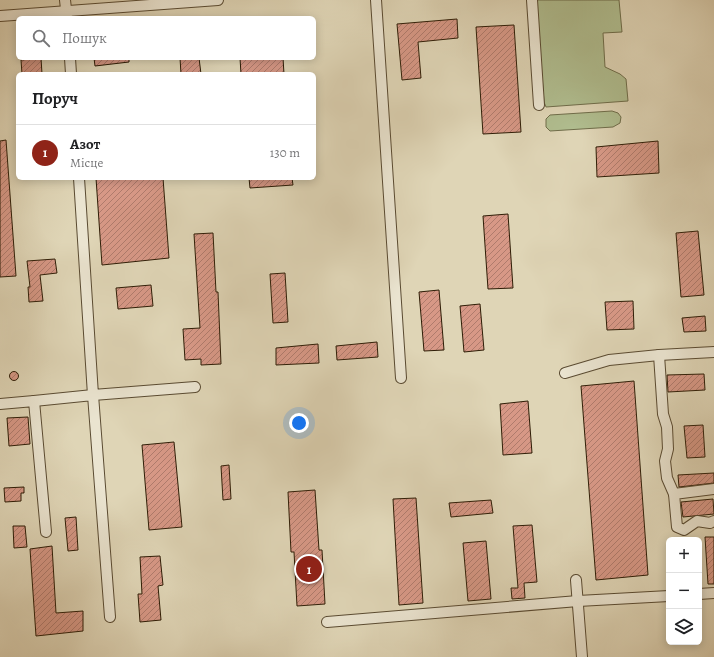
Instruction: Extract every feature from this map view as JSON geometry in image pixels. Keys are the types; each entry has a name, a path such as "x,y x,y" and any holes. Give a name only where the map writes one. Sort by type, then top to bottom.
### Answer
{"lane":[{"path":"65,0 66,15"},
{"path":"0,16 66,15 218,0"},
{"path":"376,0 401,378"},
{"path":"532,0 539,105"},
{"path":"70,60 71,72"},
{"path":"79,180 93,396 110,617"},
{"path":"565,372 609,360 714,352"},
{"path":"659,355 663,414 668,449 664,461 667,478 674,494 677,527 684,530 697,521 710,523 714,521"},
{"path":"0,404 195,387"},
{"path":"34,401 46,532"},
{"path":"674,494 714,489"},
{"path":"576,580 582,657"},
{"path":"702,594 714,592"},
{"path":"327,622 578,601 666,596"}],"green space":[{"path":"536,0 619,0 622,32 603,33 605,67 620,74 626,79 628,101 546,107 544,102"},
{"path":"612,111 618,113 621,117 620,123 613,127 550,131 546,127 546,119 550,115"}],"building":[{"path":"457,19 458,38 418,42 421,78 402,80 397,24"},
{"path":"514,25 521,132 483,134 476,27"},
{"path":"21,60 41,60 42,72 22,72"},
{"path":"94,60 129,60 129,62 95,66"},
{"path":"180,60 199,60 201,72 181,72"},
{"path":"240,60 283,60 284,72 241,72"},
{"path":"6,140 16,276 0,277 0,141"},
{"path":"658,141 659,173 597,177 596,147"},
{"path":"96,180 163,180 169,258 102,265"},
{"path":"249,180 292,180 293,185 250,188"},
{"path":"508,214 513,288 488,289 483,216"},
{"path":"698,231 704,295 681,297 676,233"},
{"path":"213,233 216,292 218,292 221,364 201,365 201,359 185,360 183,329 200,328 194,234"},
{"path":"55,259 57,273 40,275 43,301 29,302 28,287 30,287 27,261"},
{"path":"285,273 288,322 273,323 270,274"},
{"path":"151,285 153,306 118,309 116,288"},
{"path":"439,290 444,350 424,351 419,292"},
{"path":"633,301 634,329 607,330 605,302"},
{"path":"480,304 484,350 464,352 460,306"},
{"path":"705,316 706,331 684,332 682,318"},
{"path":"377,342 378,357 337,360 336,346"},
{"path":"318,344 319,363 276,365 276,348"},
{"path":"14,371 19,376 14,381 9,376"},
{"path":"704,374 705,390 668,392 667,375"},
{"path":"634,381 648,575 596,580 581,386"},
{"path":"528,401 532,453 503,455 500,404"},
{"path":"28,417 30,444 9,446 7,418"},
{"path":"703,425 705,457 687,458 684,426"},
{"path":"174,442 182,527 149,530 142,445"},
{"path":"229,465 231,499 223,500 221,466"},
{"path":"714,473 714,483 679,487 678,475"},
{"path":"24,487 24,493 21,493 21,501 5,502 4,488"},
{"path":"315,490 319,550 322,550 325,604 297,606 294,552 291,552 288,492"},
{"path":"416,498 423,603 399,605 393,499"},
{"path":"713,499 714,514 683,517 681,502"},
{"path":"491,500 493,513 451,517 449,503"},
{"path":"76,517 78,550 68,551 65,518"},
{"path":"532,525 537,582 524,583 525,598 512,599 511,588 518,588 513,526"},
{"path":"13,526 25,526 27,547 14,548"},
{"path":"705,537 714,537 714,584 708,584"},
{"path":"486,541 491,599 468,601 463,543"},
{"path":"52,546 56,613 83,611 83,631 36,636 30,549"},
{"path":"160,556 163,585 158,586 161,620 140,622 138,594 142,594 140,557"}],"place":[{"name":"Азот","path":"309,569"}]}
